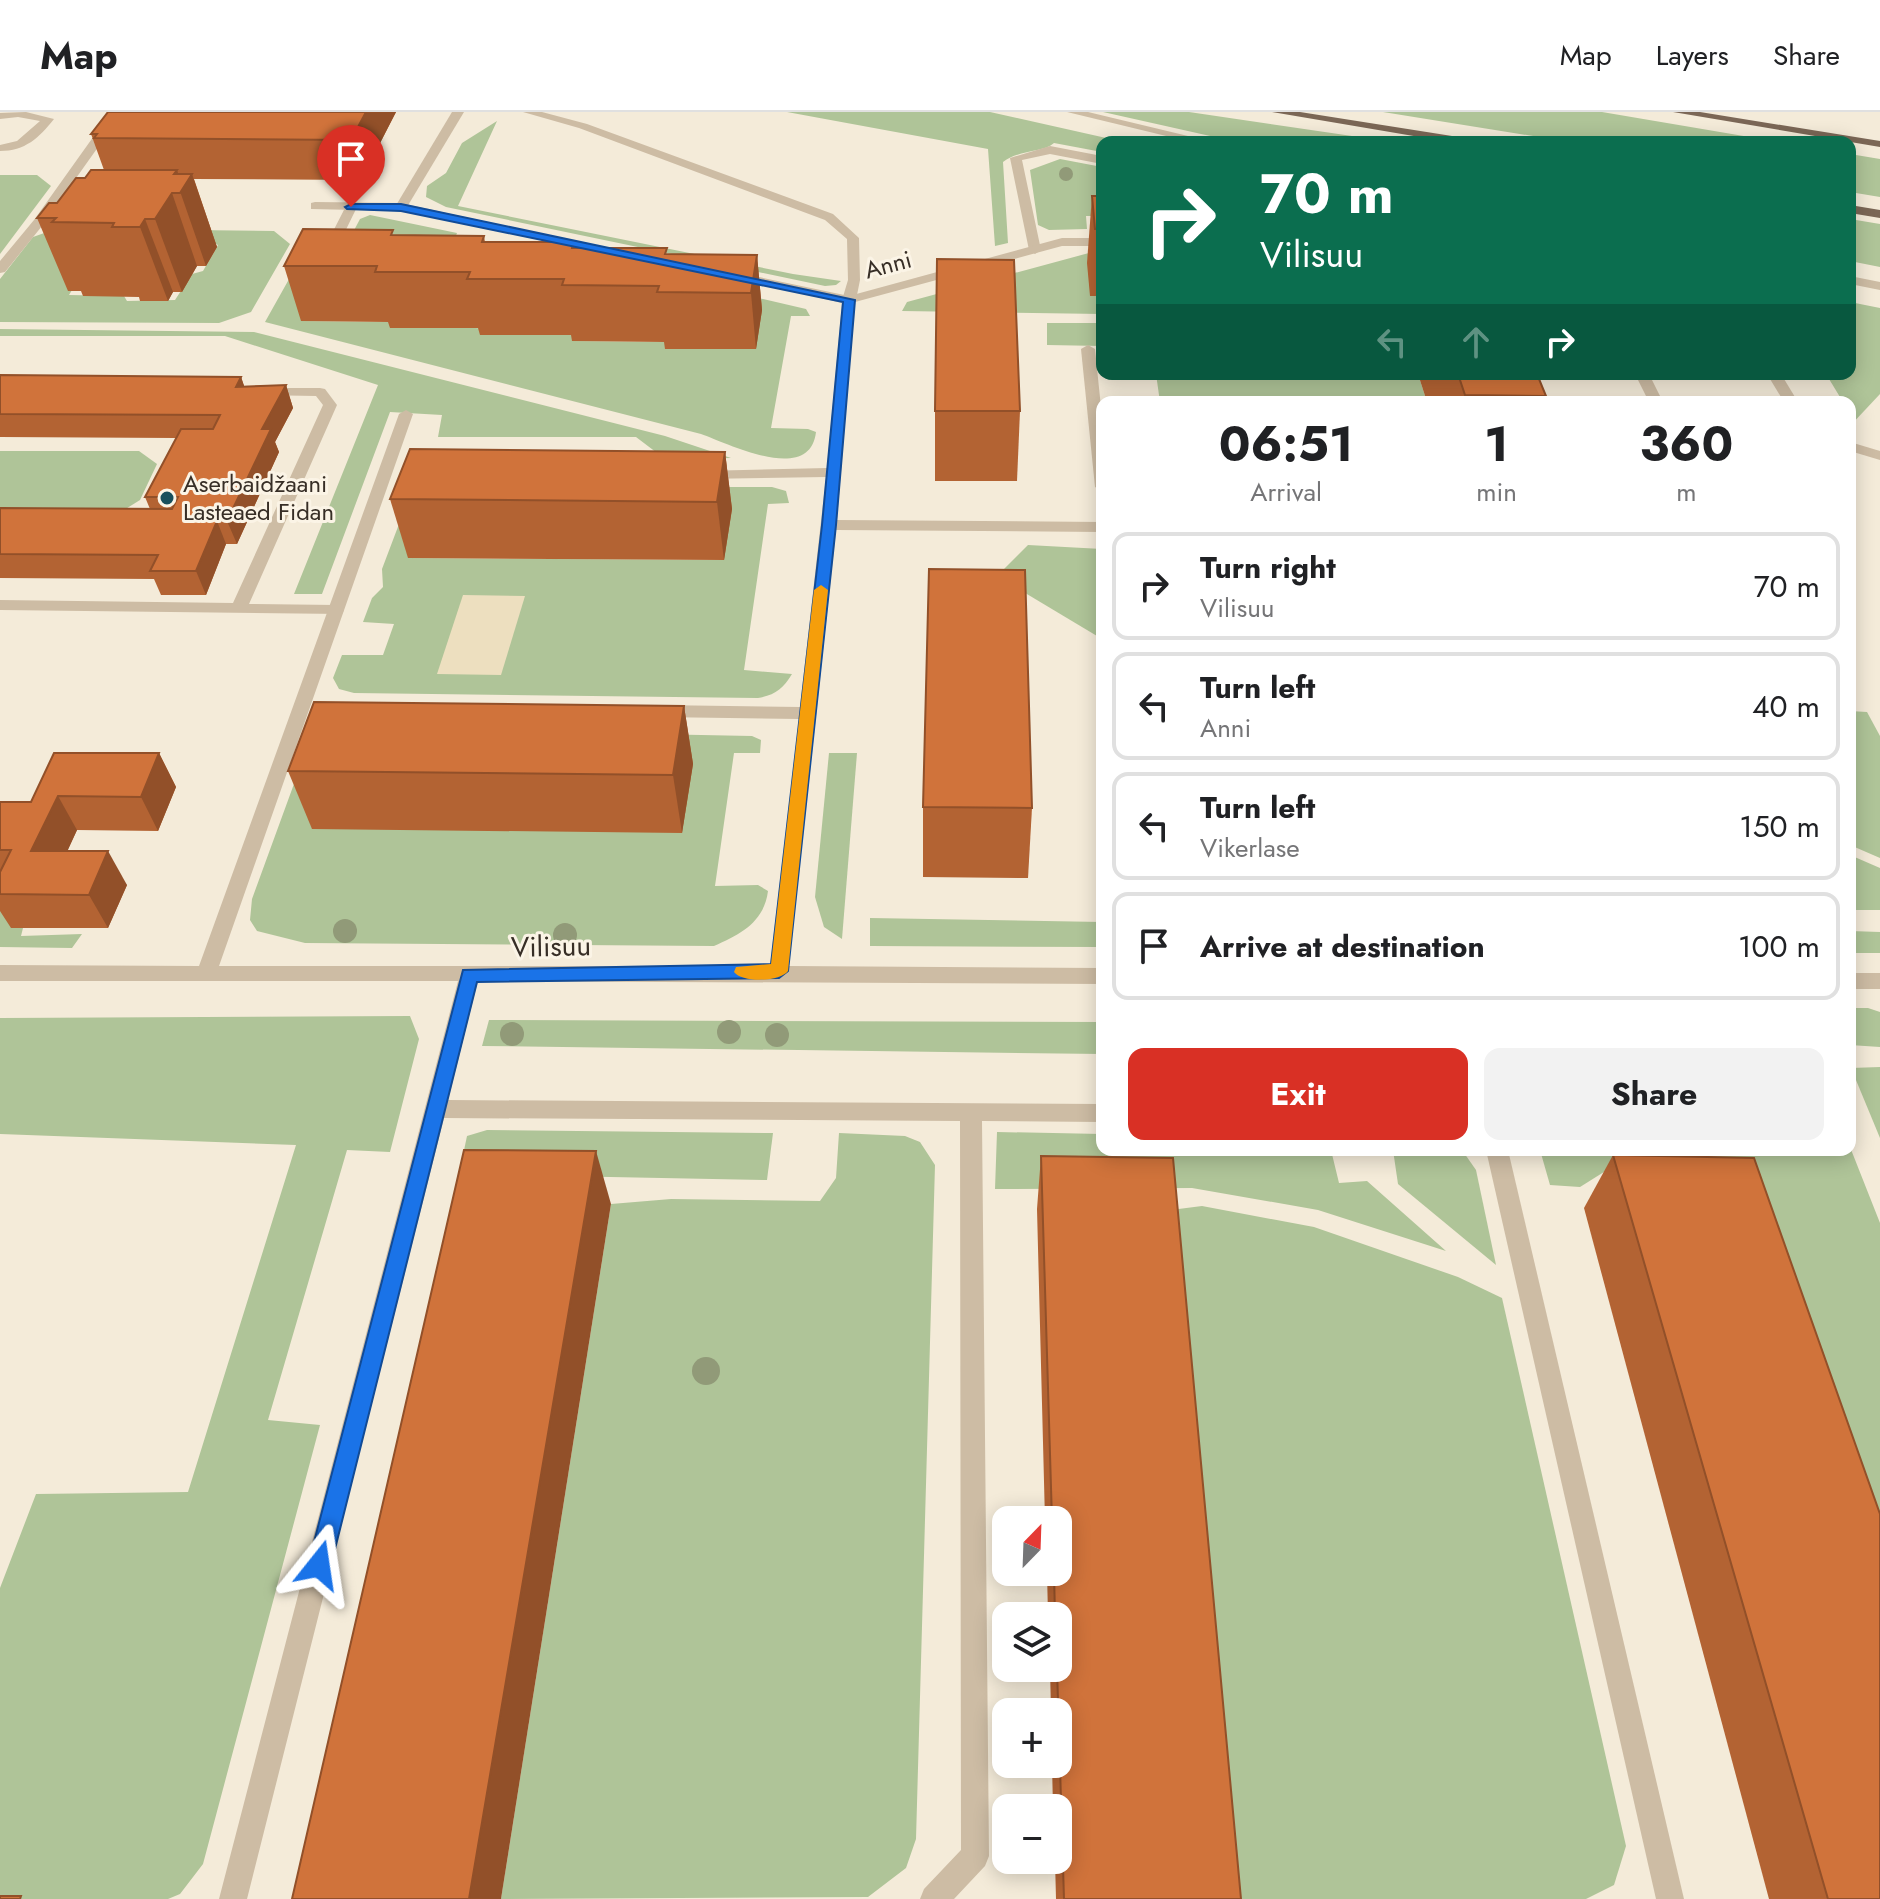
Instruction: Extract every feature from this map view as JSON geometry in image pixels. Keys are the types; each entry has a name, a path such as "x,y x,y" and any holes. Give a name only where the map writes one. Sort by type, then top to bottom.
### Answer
{"main road":[{"path":"1278,112 1432,136"},
{"path":"1679,112 1830,136"},
{"path":"1856,140 1880,144"},
{"path":"1856,210 1880,214"}],"street":[{"path":"0,269 38,223 117,112"},
{"path":"401,207 458,112"},
{"path":"529,112 604,133 803,205 829,217 853,238 854,280 849,300 726,274"},
{"path":"1073,112 1180,136"},
{"path":"0,116 18,114 48,119 33,138 12,149 0,148"},
{"path":"1035,250 1016,158 1050,150 1096,159"},
{"path":"315,206 401,207 648,258"},
{"path":"351,207 330,249 339,255 355,255"},
{"name":"Anni","path":"779,971 829,525 849,300 1062,242 1096,242"},
{"path":"554,255 632,255"},
{"path":"1856,281 1880,286"},
{"path":"1088,349 1096,428"},
{"path":"239,608 330,405 320,392 244,392"},
{"path":"206,974 310,707 336,610 390,481 406,414"},
{"path":"1856,448 1880,456"},
{"path":"684,476 832,472"},
{"path":"829,525 1096,527"},
{"path":"0,605 336,610"},
{"path":"633,711 807,713"},
{"name":"Vilisuu","path":"0,973 470,975 779,971 1096,976"},
{"path":"233,1899 470,975"},
{"path":"1856,981 1880,981"},
{"path":"437,1109 1096,1113"},
{"path":"934,1899 975,1856 971,1111"},
{"path":"1498,1156 1670,1899"}],"green space":[{"path":"787,112 990,112 1097,136 1096,151 1054,143 1003,162 1008,243 995,246 988,149"},
{"path":"1103,112 1189,112 1352,136 1210,136"},
{"path":"1383,112 1602,112 1744,136 1533,136"},
{"path":"497,121 458,206 841,281 825,286 446,207 426,197 427,186 446,173 462,143"},
{"path":"1856,155 1880,159 1880,197 1856,193"},
{"path":"1060,159 1096,166 1096,216 1086,216 1087,229 1049,230 1038,225 1030,170"},
{"path":"0,175 37,175 51,186 0,254"},
{"path":"370,215 457,233 450,252 351,236 360,219"},
{"path":"1856,220 1880,224 1880,267 1856,262"},
{"path":"191,230 274,231 290,244 251,312 219,323 0,322 0,279 33,237 50,231 84,270 69,295 124,296 127,301 175,300 192,274 203,271 218,245"},
{"path":"1096,251 1090,296 1096,296 1096,314 902,311 907,302"},
{"path":"293,272 302,321 392,322 574,335 573,341 666,342 665,349 756,349 727,310 728,291 806,309 810,316 791,316 771,428 816,432 810,448 799,456 784,459 767,457 701,434 265,322"},
{"path":"1856,303 1880,308 1880,394 1856,420 1856,396 1839,396 1830,380 1856,380"},
{"path":"1047,323 1096,323 1096,346 1047,345"},
{"path":"0,329 254,332 665,436 731,458 665,459 636,437 438,437 442,415 390,412 322,594 294,594 378,385 225,336 0,336"},
{"path":"1157,380 1420,380 1425,396 1159,396"},
{"path":"0,451 139,451 157,464 140,500 116,515 0,514"},
{"path":"694,487 772,487 786,491 789,503 768,504 744,670 792,674 774,693 758,698 354,693 339,689 333,678 342,655 383,655 394,624 363,622 372,598 383,587 382,569 410,495 408,558 723,560"},
{"path":"1028,545 1096,549 1096,635 997,576"},
{"path":"1856,711 1867,712 1880,736 1880,858 1856,848"},
{"path":"650,734 752,736 761,740 760,753 734,753 715,886 758,885 768,891 766,902 750,926 714,946 305,943 257,931 250,920 252,899 310,740"},
{"path":"829,753 857,753 842,939 824,927 815,897"},
{"path":"1856,858 1880,868 1880,910 1856,910"},
{"path":"0,884 12,928 23,928 21,936 82,934 72,948 0,947"},
{"path":"870,918 1096,922 1096,947 870,946"},
{"path":"1856,931 1880,932 1880,953 1856,953"},
{"path":"1856,1008 1880,1012 1880,1047 1856,1045"},
{"path":"410,1016 419,1039 390,1152 347,1150 268,1420 320,1425 203,1864 180,1894 168,1899 0,1899 0,1588 36,1494 188,1492 296,1145 0,1134 0,1018"},
{"path":"489,1020 1096,1022 1096,1054 482,1046"},
{"path":"1880,1067 1880,1138 1856,1080 1856,1068"},
{"path":"487,1130 773,1133 767,1180 459,1174 467,1136"},
{"path":"997,1132 1096,1134 1096,1156 1332,1156 1339,1183 1367,1181 1446,1251 1318,1210 1192,1188 995,1189"},
{"path":"839,1133 905,1136 920,1142 935,1165 916,1839 906,1868 868,1897 501,1899 611,1204 671,1199 820,1201 836,1178"},
{"path":"1394,1156 1466,1156 1476,1170 1496,1265 1398,1184"},
{"path":"1542,1156 1629,1156 1580,1187 1550,1185"},
{"path":"1666,1156 1854,1156 1880,1223 1880,1701 1593,1208"},
{"path":"1202,1206 1314,1227 1458,1277 1502,1298 1626,1846 1614,1885 1586,1899 1221,1899 1163,1211"}],"shaded area":[{"path":"463,595 525,596 501,675 437,674"}],"building":[{"path":"108,112 366,112 351,140 94,138 97,134 91,134"},
{"path":"91,170 177,170 174,174 192,174 180,193 172,193 155,219 145,219 140,227 112,227 114,223 52,222 56,218 37,218 49,203 57,203 76,178 85,178"},
{"path":"1092,196 1096,196 1095,229"},
{"path":"303,229 393,230 391,235 484,236 482,242 573,242 572,248 667,248 665,254 757,255 751,293 657,292 659,286 562,285 564,279 467,279 470,272 375,272 377,266 284,266"},
{"path":"937,259 1014,260 1020,411 935,411"},
{"path":"0,375 241,377 236,387 286,385 262,429 271,429 227,521 217,521 196,571 150,571 158,555 0,554 0,508 172,509 178,497 145,497 181,429 213,429 220,415 0,414"},
{"path":"1460,380 1539,380 1546,396 1465,395"},
{"path":"410,449 725,452 717,502 390,499"},
{"path":"929,569 1025,570 1032,808 923,807"},
{"path":"314,702 684,706 673,775 288,771"},
{"path":"54,753 159,753 141,797 58,796 31,851 108,851 89,895 0,894 0,872 11,850 0,850 0,802 31,802"},
{"path":"464,1150 596,1151 469,1899 292,1899"},
{"path":"1041,1156 1173,1158 1241,1899 1064,1899 1063,1874 1072,1874 1072,1794 1061,1794 1060,1778 1072,1778 1072,1698 1058,1698 1057,1682 1072,1682 1072,1602 1055,1602 1054,1586 1072,1586 1072,1506 1052,1506"},
{"path":"1613,1156 1754,1158 1880,1514 1880,1899 1828,1899"},
{"path":"0,1896 21,1896 20,1899 0,1899"}],"slow traffic":[{"path":"743,972 779,971 821,590"}],"place":[{"name":"Aserbaidžaani Lasteaed Fidan","path":"167,498"}],"route":[{"path":"319,1565 470,975 779,971 829,525 849,300 401,207 351,207"}]}
